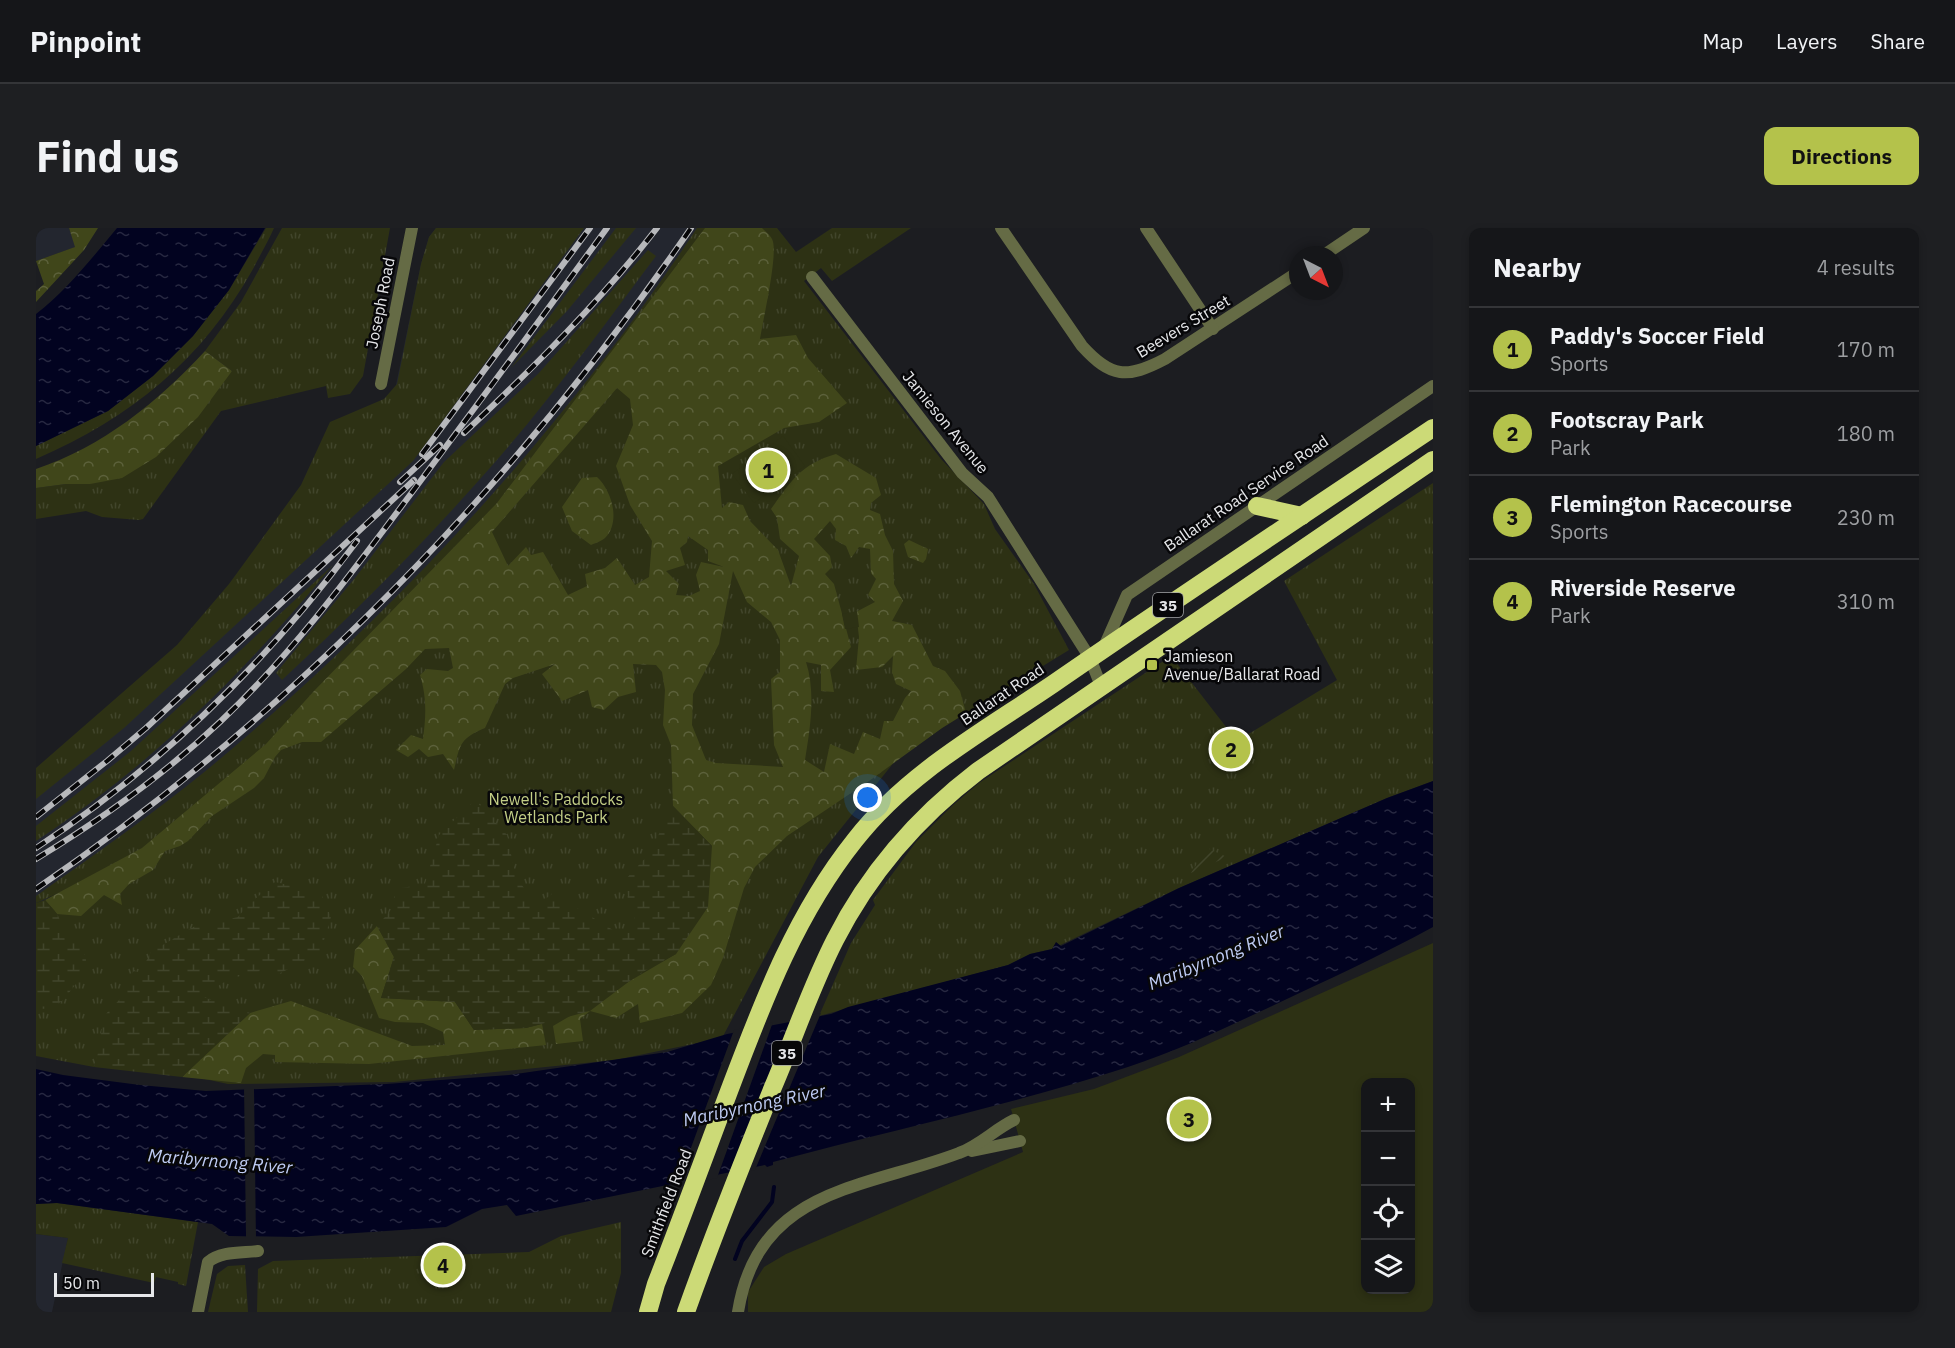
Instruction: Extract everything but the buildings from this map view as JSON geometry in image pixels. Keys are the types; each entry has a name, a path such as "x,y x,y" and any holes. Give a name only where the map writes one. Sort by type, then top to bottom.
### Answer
{"highway":[{"name":"Ballarat Road","path":"723,1108 762,1004 791,940 823,885 853,842 886,803 935,764 1096,653 1433,428"},
{"name":"35","path":"686,1312 762,1114 824,963 851,911 887,860 927,813 978,771 1433,460"},
{"path":"1257,506 1302,516"},
{"name":"Smithfield Road","path":"648,1312 656,1284 723,1108"}],"street":[{"name":"Joseph Road","path":"381,384 412,228"},
{"name":"Beevers Street","path":"1001,228 1082,346 1097,362 1113,371 1130,373 1148,368 1213,329 1289,278"},
{"path":"1146,228 1213,329"},
{"path":"1337,246 1364,228"},
{"name":"Jamieson Avenue","path":"812,277 962,473 988,497 1096,653 1101,686"},
{"name":"Ballarat Road Service Road","path":"1096,653 1127,595 1433,386"},
{"path":"957,1154 1014,1120"},
{"path":"738,1312 745,1282 753,1263 772,1235 789,1219 844,1188 957,1154 1020,1141"},
{"path":"198,1312 208,1262 222,1255 258,1251"}],"shaded area":[{"path":"36,228 69,228 76,247 36,261"},
{"path":"436,228 705,228 497,503 265,745 45,900 36,903 36,775 145,686 392,404 421,264 429,237"},
{"path":"36,1234 68,1238 52,1312 36,1312"}],"green space":[{"path":"69,228 98,228 84,250 36,302 36,291 44,284 36,261 75,247"},
{"path":"266,228 274,228 233,302 187,358 133,405 71,443 36,459 36,446 108,411 153,376 193,336 229,290"},
{"path":"282,228 390,228 363,376 350,394 328,398 326,386 221,411 143,519 102,517 86,511 36,519 36,488 90,484 232,371 205,351 241,302"},
{"path":"436,228 584,228 413,461 124,728 36,799 36,768 177,645 229,584 301,485 330,422 384,399 397,384 421,264 429,237"},
{"path":"616,228 636,228 567,311 511,368"},
{"name":"Newell's Paddocks Wetlands Park","path":"697,228 777,228 796,252 832,228 911,228 832,281 821,268 804,281 941,459 984,504 995,529 1034,584 1069,650 942,728 895,761 818,857 722,1038 615,1060 394,1082 228,1084 98,1056 94,1067 36,1056 36,907 63,891 36,903 36,896 145,818 208,769 277,710 410,583 533,448 645,303"},
{"path":"705,228 762,228 772,239 774,257 760,339 796,335 808,358 847,403 819,422 784,428 718,466 722,508 729,502 743,505 750,521 778,550 791,586 799,556 780,539 777,518 771,509 785,490 805,468 836,454 876,478 881,495 871,503 870,510 880,514 885,535 893,551 894,584 903,601 892,621 912,625 933,666 945,671 960,691 966,713 787,836 755,867 744,888 723,958 711,985 682,1013 640,1023 638,1004 616,1018 590,1011 580,1019 583,1041 556,1044 553,1026 676,954 712,846 673,806 671,745 663,725 665,690 662,672 656,665 633,664 636,692 618,697 604,710 592,707 588,690 562,701 542,674 555,664 513,678 505,684 485,728 470,736 462,744 454,770 443,754 428,757 419,749 408,757 396,750 411,735 423,739 425,707 420,675 427,669 448,671 453,668 449,648 425,649 406,669 321,742 302,742 281,750 264,778 254,788 212,816 188,841 165,851 153,870 129,884 120,894 122,905 104,895 81,916 57,914 45,900 142,848 266,744 314,691 497,503","holes":["617,388 630,399 633,425 616,466 630,505 652,541 649,577 635,585 617,558 605,568 585,574 587,586 568,595 543,552 531,555 526,547 508,566 492,532","830,521 836,529 835,540 846,546 851,558 859,547 870,549 871,573 876,579 868,595 875,602 856,612 859,637 856,670 882,667 893,656 892,672 896,684 911,691 893,721 884,721 880,739 863,732 854,754 830,744 824,772 805,760 811,698 806,662 821,665 821,691 834,692 830,670 851,647 834,584 825,574 832,567 830,556 814,539","688,536 708,550 708,561 724,567 701,562 696,575 700,591 689,596 676,595 679,584 666,571 685,565 680,548 687,542","733,571 747,602 771,622 780,640 780,672 771,679 774,745 783,767 716,763 706,760 692,725 693,694 719,644"]},
{"path":"648,250 656,256 527,424 409,556 282,680 276,673 355,578 444,462 538,374"},
{"path":"205,351 232,371 198,417 156,457 122,478 90,484 36,488 36,469 84,448 128,421 168,388"},
{"path":"783,436 805,466 754,503 732,474"},
{"path":"597,477 610,498 613,507 613,524 605,538 591,545 572,531 562,507 582,478"},
{"path":"1433,483 1433,781 1387,798 1179,888 1052,949 1030,954 1008,965 819,1016 851,943 875,905 873,900 916,842 979,783 1171,656 1237,741 1337,680 1284,581"},
{"path":"909,540 928,549 923,563 908,557 904,544"},
{"path":"333,565 231,680 195,715 120,780 36,841 36,826 131,751"},
{"path":"857,611 859,627 845,629 842,614"},
{"path":"475,800 507,835 516,878 538,905 553,893 621,935 635,918 629,911 626,879 649,854 673,806 712,846 708,907 676,954 639,974 590,1011 526,1028 474,1030 455,1002 381,998 394,957 377,926 391,910 396,889 425,884 439,835"},
{"path":"1207,848 1227,857 1191,873"},
{"path":"275,882 321,893 331,917 321,950 276,975 261,971 228,979 203,997 250,1013 182,1077 94,1067 100,1044 103,1017 122,997 134,970 140,973 151,952 193,927 238,917 248,905"},
{"path":"45,900 79,945 86,960 82,975 64,999 54,1007 41,1009 36,1008 36,903"},
{"path":"377,926 394,957 381,998 455,1002 474,1030 526,1028 542,1024 546,1045 369,1064 275,1062 275,1055 263,1054 246,1068 241,1083 182,1077 250,1013 291,1001 412,1046 445,1045 443,1032 423,1023 395,1022 379,1018 362,976 353,967 355,950"},
{"path":"1433,943 1433,1312 748,1312 748,1292 764,1267 786,1254 1023,1152 1011,1109 1094,1089 1179,1057"},
{"path":"57,1203 198,1222 186,1286 156,1277 154,1283 62,1263 68,1238 36,1234 36,1204"},
{"path":"621,1222 621,1273 611,1312 257,1312 258,1269 273,1261 529,1252 561,1236"},
{"path":"245,1265 248,1312 208,1312 217,1274 228,1266"}],"water":[{"path":"117,228 265,228 229,290 193,336 153,376 108,411 36,446 36,314 69,284"},
{"name":"Maribyrnong River","path":"1433,781 1433,927 1352,968 1200,1039 1146,1061 1084,1081 773,1162 773,1165 767,1167 765,1165 516,1216 507,1205 482,1209 446,1227 296,1237 229,1236 212,1224 57,1203 36,1204 36,1069 63,1075 140,1085 206,1091 386,1084 509,1075 667,1052 727,1034 831,1014 848,1007 1008,965 1030,954 1052,949 1056,942 1061,946 1179,888 1387,798"}],"pier":[{"path":"821,1013 755,1170 730,1175 793,1018"},
{"path":"773,1022 717,1178 677,1186 734,1030"},
{"path":"244,1086 254,1086 256,1239 246,1239"}],"waterway":[{"path":"735,1259 742,1241 772,1202 774,1187"}],"railway":[{"path":"422,454 590,228"},
{"path":"36,859 109,812 155,777 200,741 248,695 298,639 368,551 607,228"},
{"path":"464,433 565,334 612,283 657,228"},
{"path":"36,889 131,820 223,747 311,670 394,589 474,504 550,416 691,228"},
{"path":"400,482 440,445"},
{"path":"36,817 146,728 414,480"},
{"path":"36,848 126,782 210,709 287,628 357,541"}],"place":[{"name":"Paddy's Soccer Field","path":"768,470"},
{"name":"Jamieson Avenue/Ballarat Road","path":"1152,665"},
{"name":"Footscray Park","path":"1231,749"},
{"name":"Flemington Racecourse","path":"1189,1119"},
{"name":"Riverside Reserve","path":"443,1265"}]}
